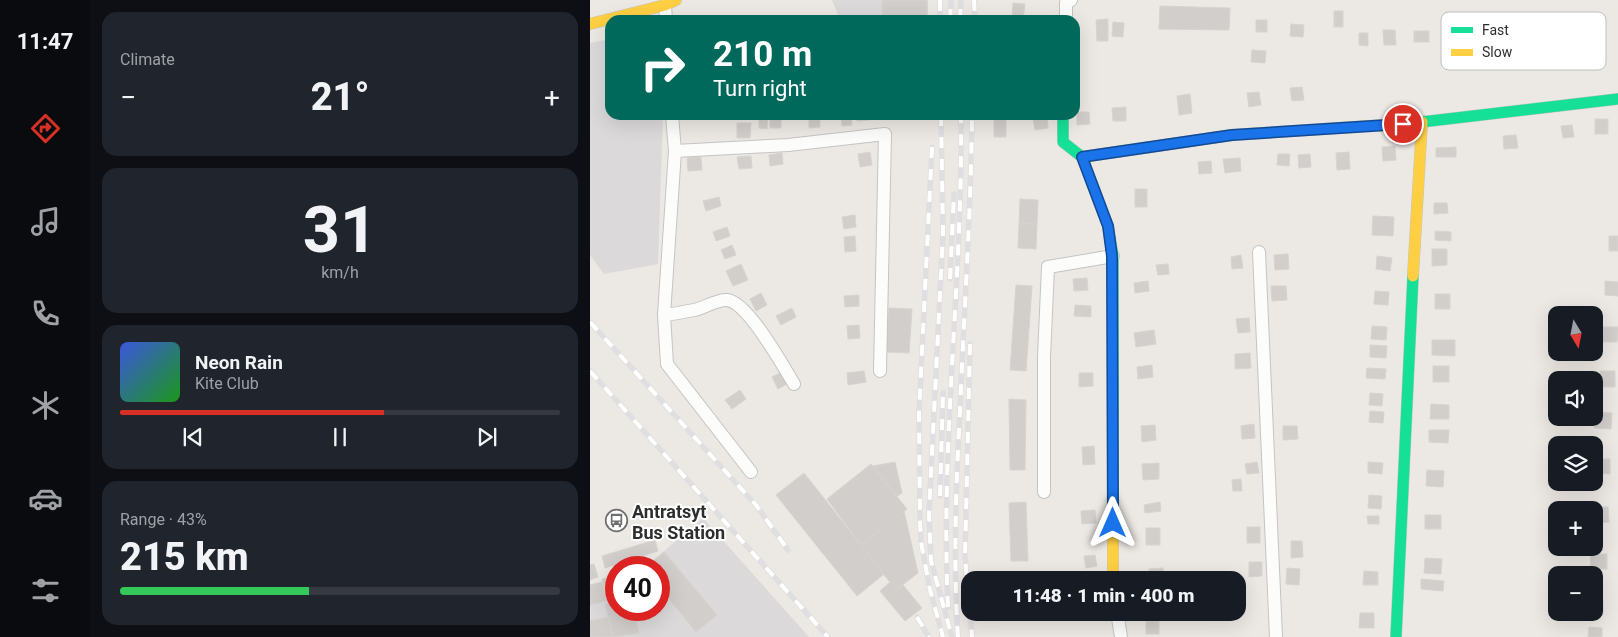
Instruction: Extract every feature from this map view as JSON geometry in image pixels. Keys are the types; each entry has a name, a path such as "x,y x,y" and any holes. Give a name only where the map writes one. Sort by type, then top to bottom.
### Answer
{"street":[{"path":"1066,15 1066,3 1071,0"},
{"path":"667,15 671,3"},
{"path":"625,15 671,3"},
{"path":"590,24 605,20"},
{"path":"1082,157 1232,135 1422,122 1618,99"},
{"path":"672,120 675,151 664,315 666,364 751,472"},
{"path":"1064,120 1063,142 1082,157 1108,226 1112,256 1113,571"},
{"path":"1396,637 1416,190 1422,122"},
{"path":"675,151 788,146 885,134 880,371"},
{"path":"1259,252 1276,637"},
{"path":"1044,492 1044,357 1048,266 1112,256"},
{"path":"664,315 696,310 726,300 733,301 744,310 759,330 794,384"},
{"path":"1119,621 1121,637"}],"shaded area":[{"path":"832,0 928,0 928,15 838,15"},
{"path":"605,40 605,120 663,120 658,264 604,274 590,255 590,43"},
{"path":"703,518 809,637 591,637 590,585 605,580 605,621 670,621 670,556 658,556"}],"building":[{"path":"882,0 927,0 927,15 882,15"},
{"path":"1013,3 1025,4 1024,15 1012,15"},
{"path":"1160,6 1230,8 1229,30 1159,29"},
{"path":"1334,11 1343,11 1343,27 1334,27"},
{"path":"1108,19 1108,41 1097,41 1096,20"},
{"path":"1256,20 1267,20 1267,32 1256,32"},
{"path":"1113,22 1124,23 1123,37 1112,36"},
{"path":"1291,24 1304,25 1303,37 1290,36"},
{"path":"1383,30 1395,30 1396,45 1384,45"},
{"path":"1414,31 1429,31 1429,42 1414,42"},
{"path":"1359,33 1368,33 1368,46 1359,45"},
{"path":"1252,50 1266,51 1265,63 1251,62"},
{"path":"1302,87 1304,100 1292,101 1290,88"},
{"path":"1259,92 1261,105 1249,107 1247,93"},
{"path":"1190,94 1192,113 1179,115 1177,96"},
{"path":"1126,107 1126,121 1113,121 1112,108"},
{"path":"1080,112 1089,112 1090,124 1077,125 1077,120 1080,120"},
{"path":"1595,119 1608,119 1608,134 1595,134"},
{"path":"759,120 768,120 767,129 759,128"},
{"path":"770,120 781,120 781,128 770,128"},
{"path":"809,120 820,120 820,127 809,128"},
{"path":"841,120 852,120 852,125 842,126"},
{"path":"994,120 1006,120 1006,137 994,137"},
{"path":"1033,120 1047,120 1048,128 1035,130"},
{"path":"737,123 751,123 750,138 737,138"},
{"path":"1572,125 1574,137 1563,138 1561,126"},
{"path":"1516,135 1518,148 1504,149 1503,136"},
{"path":"1395,146 1396,160 1383,161 1382,147"},
{"path":"1456,147 1456,157 1436,157 1436,148"},
{"path":"870,152 872,165 860,167 858,154"},
{"path":"1349,152 1350,169 1337,170 1336,153"},
{"path":"782,153 783,164 770,166 769,155"},
{"path":"1278,154 1290,154 1289,166 1277,165"},
{"path":"1310,154 1311,167 1299,168 1298,155"},
{"path":"751,156 752,168 739,169 737,157"},
{"path":"701,157 702,170 688,171 687,158"},
{"path":"1240,158 1241,171 1225,173 1223,159"},
{"path":"1211,161 1212,173 1199,174 1198,162"},
{"path":"1135,189 1147,189 1147,207 1135,207"},
{"path":"719,197 721,206 706,211 703,201"},
{"path":"1020,199 1038,200 1037,224 1019,224"},
{"path":"1434,203 1447,203 1448,213 1434,214"},
{"path":"855,215 856,227 844,229 842,217"},
{"path":"1373,216 1394,217 1393,236 1372,235"},
{"path":"1019,224 1037,224 1036,249 1018,248"},
{"path":"727,227 730,236 716,241 713,232"},
{"path":"1435,231 1451,232 1451,241 1435,240"},
{"path":"855,236 856,251 845,252 844,237"},
{"path":"1609,236 1618,236 1618,251 1609,251"},
{"path":"732,245 736,255 725,259 721,250"},
{"path":"1432,249 1447,249 1447,265 1432,266"},
{"path":"1288,254 1289,269 1275,270 1274,255"},
{"path":"1241,255 1243,268 1232,269 1231,257"},
{"path":"1377,256 1392,258 1390,271 1376,269"},
{"path":"741,264 748,280 733,286 726,271"},
{"path":"1168,264 1169,274 1158,275 1156,265"},
{"path":"1087,278 1088,290 1074,291 1073,279"},
{"path":"1148,281 1149,291 1135,293 1134,283"},
{"path":"1605,281 1618,282 1618,296 1605,295"},
{"path":"1016,285 1032,286 1026,371 1010,370"},
{"path":"1271,286 1286,286 1287,300 1272,301"},
{"path":"1375,291 1389,292 1388,305 1374,304"},
{"path":"761,293 767,305 756,311 750,299"},
{"path":"1435,294 1450,294 1450,309 1435,309"},
{"path":"859,295 859,306 845,307 844,296"},
{"path":"1075,305 1091,306 1091,317 1074,316"},
{"path":"792,308 796,317 781,325 776,316"},
{"path":"889,308 912,309 909,353 886,352"},
{"path":"1249,318 1250,332 1238,333 1236,319"},
{"path":"859,325 860,338 848,339 847,326"},
{"path":"1372,326 1387,327 1386,340 1371,339"},
{"path":"1603,327 1618,327 1617,342 1603,342"},
{"path":"1154,330 1156,344 1136,347 1134,333"},
{"path":"1432,340 1455,340 1455,356 1432,355"},
{"path":"1370,345 1387,346 1386,358 1370,357"},
{"path":"1250,353 1251,368 1235,369 1235,354"},
{"path":"1152,365 1153,377 1138,379 1137,367"},
{"path":"1433,366 1449,366 1449,382 1433,382"},
{"path":"1367,368 1386,369 1385,379 1366,378"},
{"path":"864,371 866,382 848,385 847,373"},
{"path":"1603,371 1615,371 1615,387 1603,387"},
{"path":"782,372 787,384 778,389 772,377"},
{"path":"1079,373 1093,373 1093,386 1079,387"},
{"path":"740,390 746,399 732,409 725,400"},
{"path":"1370,393 1383,394 1382,406 1369,405"},
{"path":"1009,399 1026,400 1025,470 1010,470"},
{"path":"1431,404 1449,405 1449,419 1430,419"},
{"path":"1370,411 1384,412 1383,423 1369,422"},
{"path":"1603,412 1612,413 1611,429 1594,428 1594,426 1603,426"},
{"path":"1254,424 1255,438 1242,439 1241,426"},
{"path":"1155,425 1156,440 1142,442 1141,426"},
{"path":"1283,426 1297,426 1298,439 1283,440"},
{"path":"1429,430 1449,430 1448,443 1429,442"},
{"path":"1094,446 1095,464 1083,465 1082,447"},
{"path":"1603,459 1610,459 1610,474 1603,474"},
{"path":"895,462 902,493 897,496 873,466"},
{"path":"1257,462 1259,473 1247,474 1245,464"},
{"path":"1368,462 1383,463 1382,474 1368,473"},
{"path":"1159,463 1159,479 1143,480 1142,464"},
{"path":"871,464 907,509 861,545 827,499"},
{"path":"1427,470 1444,471 1443,487 1426,486"},
{"path":"804,473 884,574 857,596 776,495"},
{"path":"1241,479 1242,491 1233,491 1232,480"},
{"path":"1369,495 1382,496 1381,509 1368,508"},
{"path":"1026,502 1028,561 1011,561 1009,503"},
{"path":"1160,502 1161,511 1145,513 1144,505"},
{"path":"1603,507 1608,507 1609,522 1603,522"},
{"path":"1095,510 1096,523 1082,524 1081,511"},
{"path":"904,511 918,573 896,590 861,545"},
{"path":"1425,515 1441,515 1441,529 1425,529"},
{"path":"1367,516 1379,516 1379,524 1368,524"},
{"path":"1247,527 1260,527 1260,543 1247,543"},
{"path":"1146,528 1160,528 1160,545 1146,545"},
{"path":"655,540 658,551 642,556 605,556 605,568 602,556"},
{"path":"1291,541 1302,541 1303,557 1291,558"},
{"path":"664,552 667,556 659,556"},
{"path":"1603,554 1607,554 1607,569 1603,569 1603,566 1591,566 1590,556 1603,556"},
{"path":"1095,555 1097,566 1086,568 1084,556"},
{"path":"1425,558 1442,559 1441,574 1424,573"},
{"path":"670,559 717,615 696,632 670,600"},
{"path":"1249,562 1262,562 1262,576 1249,577"},
{"path":"594,564 598,577 590,580 590,565"},
{"path":"1163,568 1163,571 1149,571 1149,569"},
{"path":"1287,568 1300,569 1299,585 1286,584"},
{"path":"1364,571 1378,572 1378,585 1363,585"},
{"path":"605,578 605,590 602,579"},
{"path":"1421,579 1444,581 1443,591 1421,589"},
{"path":"602,582 605,601 590,605 590,585"},
{"path":"890,582 896,590 903,585 922,608 905,621 880,591"},
{"path":"1360,613 1374,613 1374,628 1359,628"},
{"path":"605,618 605,621 609,621 613,637 590,637 590,621"},
{"path":"609,621 636,621 639,633 613,637"},
{"path":"1146,621 1159,621 1159,634 1146,634"},
{"path":"1589,627 1602,628 1602,637 1588,637"}],"railway":[{"path":"940,0 940,15"},
{"path":"950,15 951,0"},
{"path":"960,15 961,0"},
{"path":"974,0 975,15"},
{"path":"941,120 943,233 929,513 931,561 952,637"},
{"path":"948,607 946,546 947,484 959,238 961,120"},
{"path":"958,637 955,552 956,495 969,226 972,120"},
{"path":"932,147 919,413 920,520 921,542 930,590 943,637"},
{"path":"950,279 954,194"},
{"path":"590,322 756,505 788,550"},
{"path":"970,344 965,557 972,637"},
{"path":"590,371 828,637"},
{"path":"940,496 943,393"},
{"path":"917,617 929,637"}],"traffic: fast":[{"path":"1413,123 1618,99"},
{"path":"1063,120 1063,142 1082,157 1108,226 1113,256 1113,503"},
{"path":"1396,637 1413,276"}],"traffic: slow":[{"path":"626,15 665,5 676,0"},
{"path":"590,24 605,20"},
{"path":"1413,276 1422,122"},
{"path":"1082,157 1232,135 1413,123"},
{"path":"1113,503 1113,571"}],"place":[{"name":"Antratsyt Bus Station","path":"616,521"}],"route":[{"path":"1113,523 1112,256 1108,226 1082,157 1232,135 1403,124"}]}
